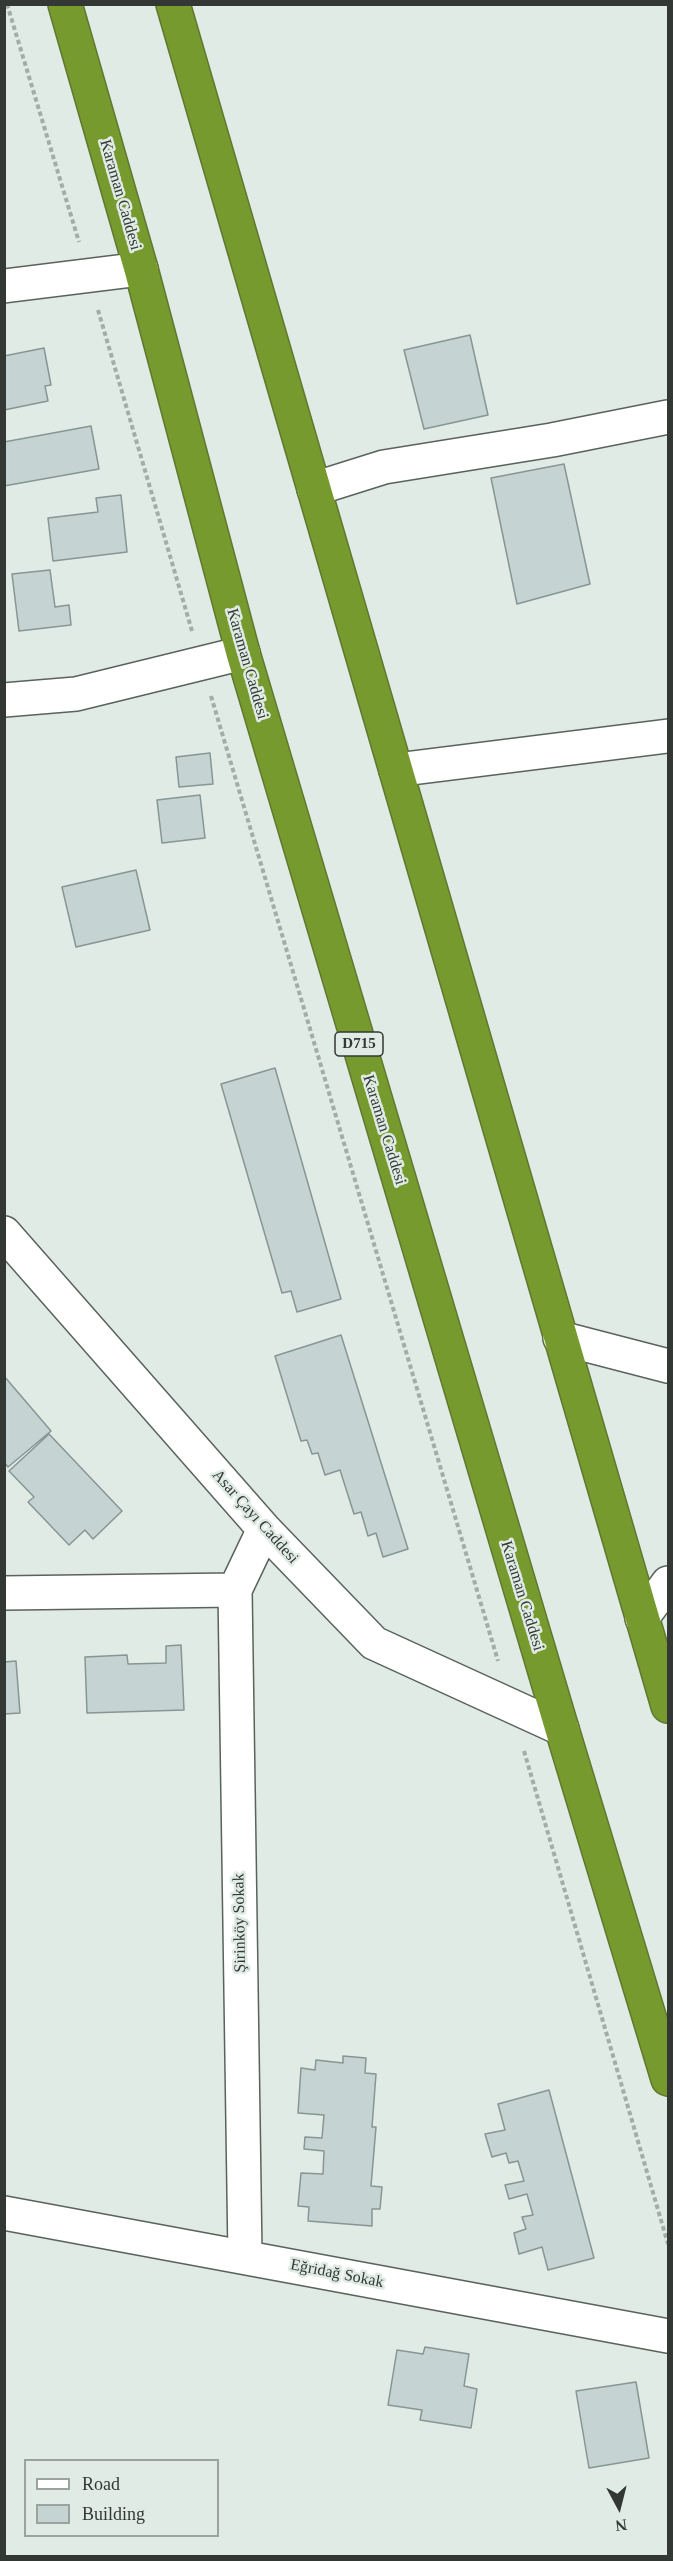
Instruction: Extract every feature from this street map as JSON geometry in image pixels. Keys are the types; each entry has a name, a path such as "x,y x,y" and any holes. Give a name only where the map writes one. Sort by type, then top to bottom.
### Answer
{"highway":[{"name":"Karaman Caddesi","path":"65,4 141,269 243,653 562,1729 669,2079"},
{"path":"173,4 669,1706"}],"street":[{"path":"4,286 141,269"},
{"path":"314,489 384,467 552,440 669,417"},
{"path":"4,700 76,694 243,653"},
{"path":"396,770 669,735"},
{"name":"Asar Çayı Caddesi","path":"4,1233 264,1529 374,1644 562,1729"},
{"path":"560,1338 669,1366"},
{"path":"4,1593 235,1590 264,1529"},
{"path":"642,1618 669,1584"},
{"name":"Şirinköy Sokak","path":"235,1590 245,2256"},
{"name":"Eğridağ Sokak","path":"4,2213 669,2336"}],"path":[{"path":"7,4 80,244"},
{"path":"99,315 194,637"},
{"path":"209,690 669,2244"}],"building":[{"path":"470,335 488,415 424,429 404,350"},
{"path":"44,348 51,385 45,386 48,401 4,410 4,356"},
{"path":"91,426 99,469 4,486 4,442"},
{"path":"564,464 590,584 517,604 491,478"},
{"path":"121,495 127,552 53,561 48,518 98,512 96,498"},
{"path":"50,570 55,607 69,605 71,625 19,631 12,574"},
{"path":"210,753 213,784 179,787 176,757"},
{"path":"200,795 205,838 162,843 157,800"},
{"path":"136,870 150,930 76,947 62,887"},
{"path":"275,1068 341,1299 297,1312 291,1291 282,1293 221,1084"},
{"path":"341,1335 408,1549 383,1557 376,1533 368,1536 361,1512 354,1514 340,1470 325,1475 318,1453 312,1454 307,1440 301,1441 275,1356"},
{"path":"4,1376 51,1431 8,1467 4,1462"},
{"path":"49,1434 122,1511 93,1539 85,1530 69,1545 28,1502 34,1497 9,1471"},
{"path":"181,1645 184,1710 87,1713 85,1657 127,1655 128,1664 166,1663 166,1646"},
{"path":"16,1661 20,1713 4,1714 4,1662"},
{"path":"343,2056 366,2058 365,2073 376,2074 372,2127 376,2127 371,2186 382,2187 380,2209 372,2209 372,2226 308,2221 309,2207 298,2206 301,2173 323,2174 324,2151 304,2149 305,2137 322,2138 324,2115 298,2113 301,2068 315,2070 316,2060 343,2063"},
{"path":"549,2090 594,2258 548,2270 542,2247 519,2254 514,2233 526,2229 522,2217 533,2215 527,2194 509,2199 505,2185 524,2181 518,2161 509,2163 506,2153 492,2157 485,2134 505,2130 498,2104"},
{"path":"425,2347 469,2354 464,2386 477,2389 471,2428 420,2420 422,2410 388,2405 397,2350 423,2354"},
{"path":"636,2382 649,2458 589,2468 576,2391"}]}
